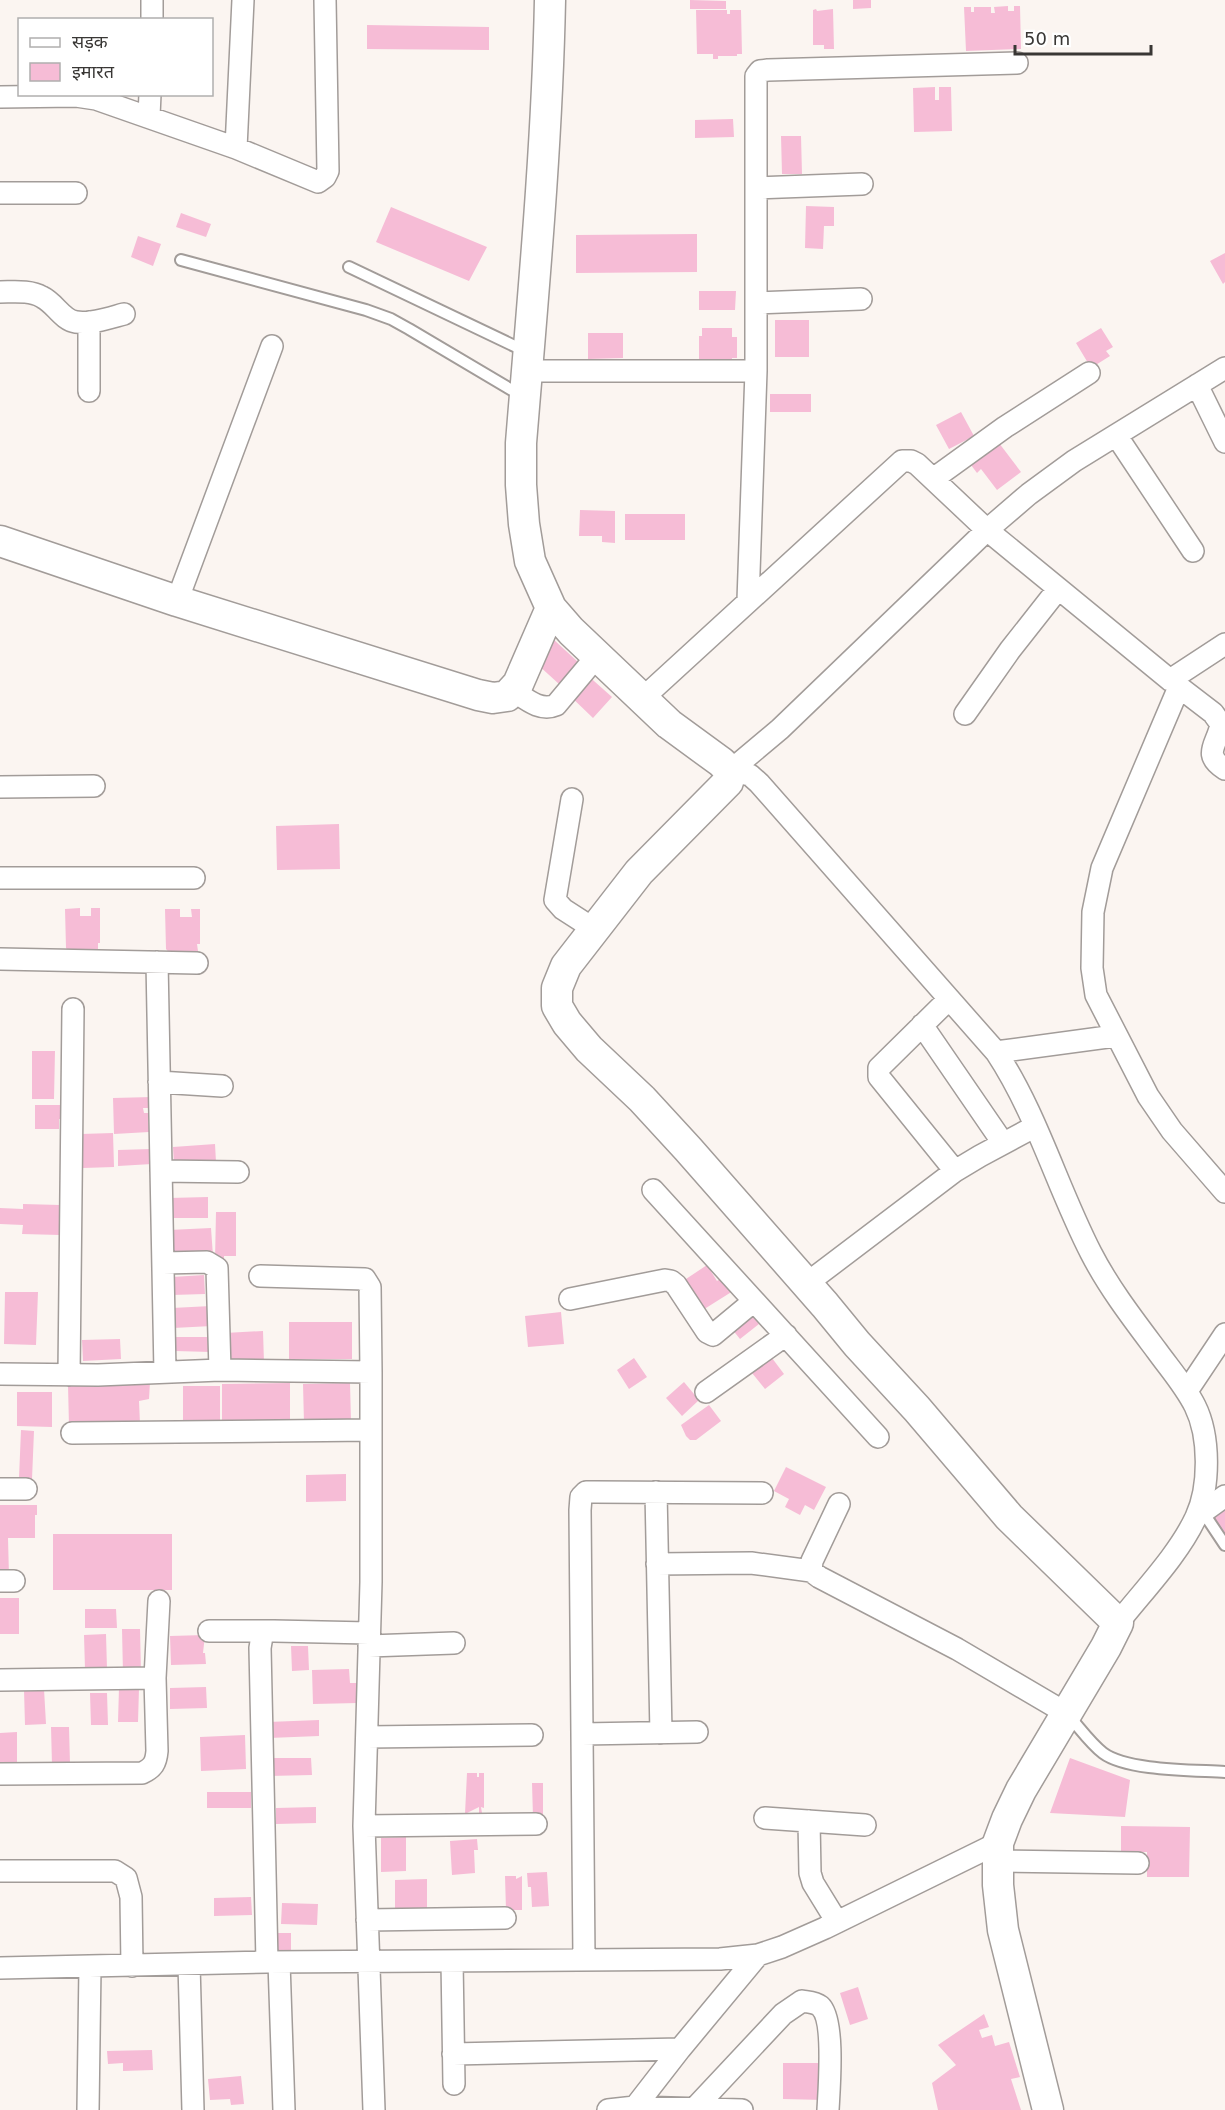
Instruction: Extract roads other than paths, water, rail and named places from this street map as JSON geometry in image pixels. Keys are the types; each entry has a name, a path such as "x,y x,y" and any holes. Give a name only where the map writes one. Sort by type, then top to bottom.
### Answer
{"street":[{"path":"152,0 152,18"},
{"path":"236,147 243,0"},
{"path":"0,97 76,96 96,99 236,147 318,182 325,177 328,171 325,0"},
{"path":"550,0 542,173 521,443 521,484 524,524 531,561 551,608 571,631 669,724 722,762 730,771 750,775 759,783 996,1052 1011,1075 1105,1278 1139,1328 1187,1391 1202,1422 1207,1473 1200,1515"},
{"path":"748,601 756,371 757,188 754,87 756,76 760,71 1017,63"},
{"path":"149,116 150,96"},
{"path":"757,188 862,184"},
{"path":"0,193 76,193"},
{"path":"0,292 35,294 53,304 67,319 75,322 89,322 124,314"},
{"path":"757,303 861,299"},
{"path":"89,322 89,391"},
{"path":"177,601 272,346"},
{"path":"1118,1623 1009,1517 918,1408 857,1344 663,1122 589,1049 567,1023 557,1006 557,988 566,966 639,872 728,782 730,771 780,729 987,530 1029,494 1074,461 1225,368"},
{"path":"527,374 756,371"},
{"path":"933,479 1089,373"},
{"path":"1197,385 1225,442"},
{"path":"1116,435 1193,551"},
{"path":"642,699 902,461 911,461 987,530 1218,718 1221,724 1212,750 1213,758 1216,764 1225,769"},
{"path":"0,541 177,601 493,698 507,696 518,684 551,608"},
{"path":"965,714 1010,650 1058,589"},
{"path":"1225,644 1174,683 1097,886 1093,912 1092,968 1096,995 1148,1096 1172,1131 1225,1192"},
{"path":"512,690 538,706 550,708 556,705 597,656"},
{"path":"0,787 94,786"},
{"path":"572,799 555,900 563,909 594,929"},
{"path":"0,878 194,878"},
{"path":"0,959 197,963"},
{"path":"157,962 165,1372"},
{"path":"949,999 879,1068 879,1077 955,1172"},
{"path":"69,1375 73,1009"},
{"path":"922,1025 1003,1143"},
{"path":"996,1052 1115,1035"},
{"path":"159,1082 222,1086"},
{"path":"806,1284 955,1172 1034,1127"},
{"path":"161,1171 238,1172"},
{"path":"653,1190 878,1437"},
{"path":"163,1263 207,1262 213,1263 217,1268 219,1370"},
{"path":"260,1276 365,1279 370,1287 369,1639 364,1826 374,2110"},
{"path":"570,1299 665,1280 671,1281 707,1332 713,1335 754,1301"},
{"path":"1187,1391 1225,1334"},
{"path":"706,1392 786,1335"},
{"path":"0,1374 69,1375 219,1370 370,1372"},
{"path":"72,1433 371,1430"},
{"path":"0,1489 26,1489"},
{"path":"584,1959 581,1497 586,1492 762,1493"},
{"path":"656,1492 661,1733"},
{"path":"1048,2110 1003,1930 998,1885 998,1852 1007,1819 1021,1790 1118,1623 1200,1515 1225,1496"},
{"path":"811,1571 812,1561 839,1504"},
{"path":"657,1564 751,1563 811,1571 957,1649 1066,1713"},
{"path":"0,1774 142,1773 151,1769 156,1761 157,1751 155,1678 159,1601"},
{"path":"210,1631 266,1631 454,1643"},
{"path":"266,1631 262,1636 260,1648 273,1962 284,2110"},
{"path":"0,1680 155,1678"},
{"path":"582,1734 697,1732"},
{"path":"367,1737 532,1735"},
{"path":"765,1818 865,1824"},
{"path":"809,1821 808,1860 813,1883 837,1922"},
{"path":"364,1826 536,1824"},
{"path":"0,1968 273,1962 720,1959 758,1954 782,1947 998,1852 1137,1863"},
{"path":"0,1871 115,1872 126,1878 130,1898 132,1966"},
{"path":"367,1920 505,1918"},
{"path":"635,2108 758,1954"},
{"path":"452,1961 454,2084"},
{"path":"189,1964 194,2110"},
{"path":"88,2110 90,1967"},
{"path":"694,2109 783,2014 802,2001 811,2002 820,2007 827,2017 830,2050 828,2110"},
{"path":"453,2054 680,2049"},
{"path":"608,2110 635,2108 742,2110"}],"lane":[{"path":"181,260 366,310 527,374"},
{"path":"349,267 527,374"},
{"path":"1200,1515 1225,1545"},
{"path":"1066,1713 1102,1752 1111,1758 1139,1765 1225,1772"}]}
